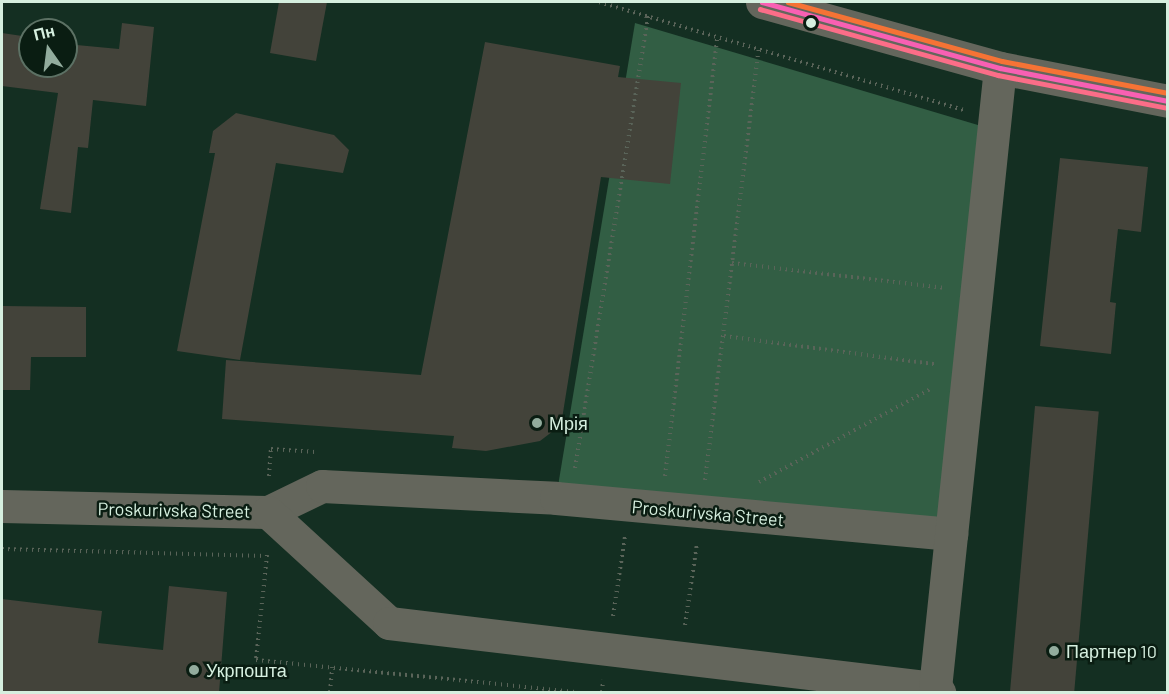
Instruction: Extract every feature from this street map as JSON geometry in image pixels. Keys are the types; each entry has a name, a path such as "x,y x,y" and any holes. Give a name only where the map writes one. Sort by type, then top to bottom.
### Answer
{"street":[{"path":"762,2 1000,68 1167,101"},
{"path":"268,512 389,623 937,690 1000,68"},
{"name":"Proskurivska Street","path":"2,506 268,512 322,486 556,498 701,514 951,534"}],"path":[{"path":"599,2 995,119"},
{"path":"575,468 648,16"},
{"path":"663,510 676,358 717,37"},
{"path":"681,658 759,49"},
{"path":"732,263 976,292"},
{"path":"724,336 969,368"},
{"path":"752,486 969,368"},
{"path":"2,549 267,556 256,660 574,693"},
{"path":"330,693 332,667"}],"green space":[{"path":"635,23 988,128 951,534 556,498"}],"building":[{"path":"279,2 327,2 316,61 270,53"},
{"path":"122,23 154,27 146,106 93,100 88,148 78,147 71,213 40,209 58,93 2,86 2,33 18,35 18,78 78,78 78,45 119,49"},
{"path":"485,42 620,66 618,77 681,83 670,184 601,177 561,425 540,441 486,451 452,448 454,436 222,419 226,360 421,375"},
{"path":"236,113 334,135 349,150 343,173 276,163 240,360 177,351 215,153 209,153 213,131"},
{"path":"1060,158 1148,167 1141,232 1118,229 1110,302 1116,303 1111,354 1040,346"},
{"path":"2,306 86,307 86,357 31,357 30,390 2,390"},
{"path":"1035,406 1099,412 1074,692 1010,692"},
{"path":"169,586 227,592 219,693 2,693 2,599 102,611 98,643 163,650"}],"transit line":[{"path":"762,2 1000,68 1168,101"},
{"path":"788,2 1002,61 1168,93"},
{"path":"760,9 998,75 1167,108"}],"place":[{"name":"Мрія","path":"537,423"},
{"name":"Партнер 10","path":"1054,651"},
{"name":"Укрпошта","path":"194,670"}]}
